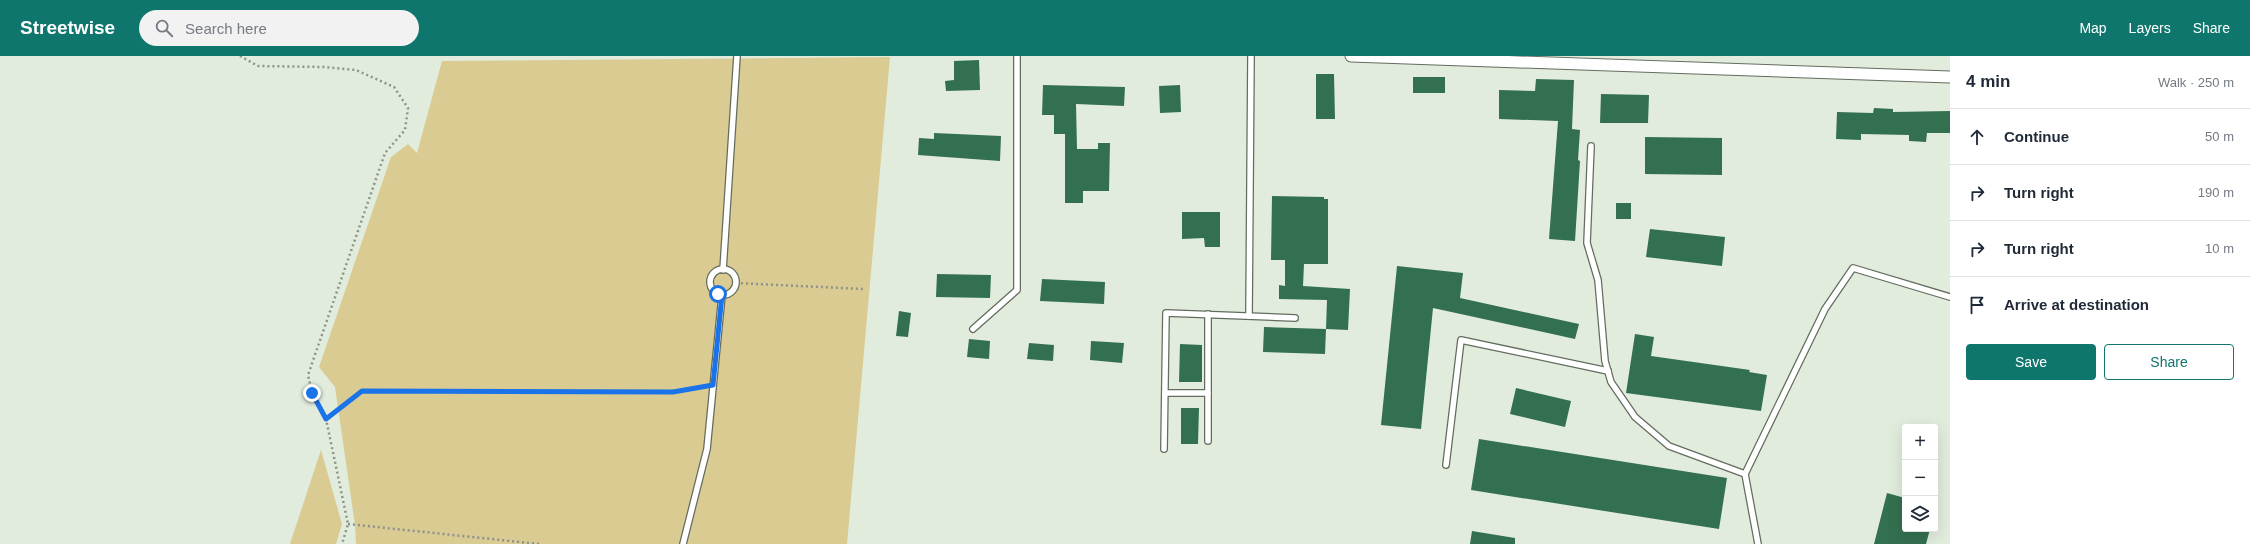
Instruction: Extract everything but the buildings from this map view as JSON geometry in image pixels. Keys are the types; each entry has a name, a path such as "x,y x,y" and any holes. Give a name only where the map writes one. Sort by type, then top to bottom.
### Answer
{"street":[{"path":"1351,56 1468,58 1950,77"}],"lane":[{"path":"723,270 737,56"},
{"path":"973,329 1017,290 1018,56"},
{"path":"1249,316 1251,56"},
{"path":"1591,146 1587,243 1598,280 1605,361 1611,382 1635,417 1668,446 1746,474"},
{"path":"1758,544 1746,474 1825,309 1853,268 1950,297"},
{"path":"723,270 732,274 736,283 731,292 722,295 714,291 710,282 714,273 723,270"},
{"path":"683,544 707,449 722,295"},
{"path":"1164,449 1166,313 1295,318"},
{"path":"1208,314 1208,441"},
{"path":"1446,465 1461,340 1608,371"},
{"path":"1165,393 1208,393"}],"path":[{"path":"240,56 258,66 324,67 356,70 394,87 408,108 405,130 385,153 308,375 312,393 326,419 348,524 342,544"},
{"path":"736,283 863,289"},
{"path":"326,419 362,391 673,392 713,385"},
{"path":"348,524 539,544"}],"shaded area":[{"path":"890,57 847,544 356,544 355,525 335,387 319,367 391,157 408,144 417,153 442,61"},
{"path":"321,450 342,524 336,544 290,544"}],"route":[{"path":"312,393 326,419 362,391 393,392 409,390 448,390 673,392 713,385 722,295 718,294"}]}
